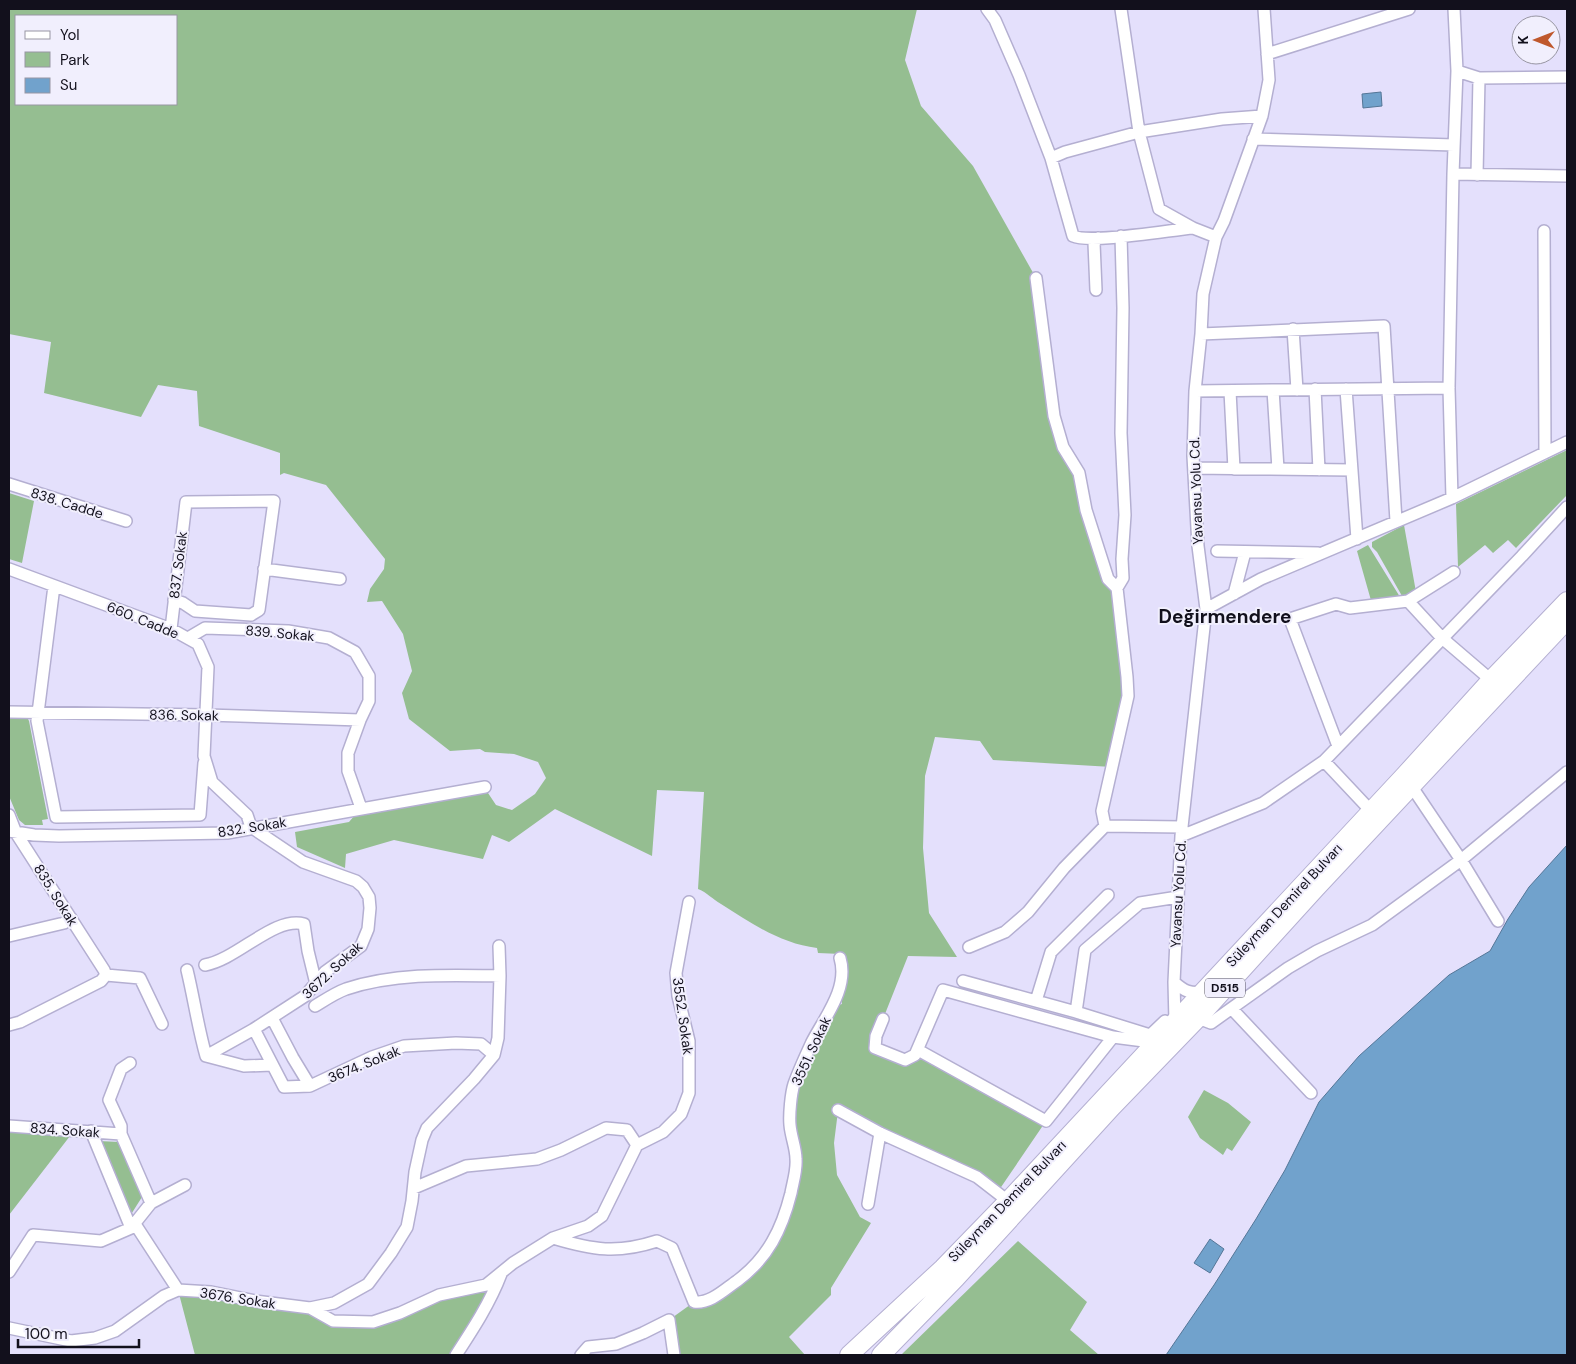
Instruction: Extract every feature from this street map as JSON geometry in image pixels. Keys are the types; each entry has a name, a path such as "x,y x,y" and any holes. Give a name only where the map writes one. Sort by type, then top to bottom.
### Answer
{"highway":[{"name":"Süleyman Demirel Bulvarı","path":"849,1355 943,1268 1008,1201 1175,1014 1204,992 1491,680 1567,601"},
{"name":"Süleyman Demirel Bulvarı","path":"882,1355 956,1278 1112,1107 1198,1018 1316,888 1566,626"}],"street":[{"path":"1121,9 1139,132 1159,209 1193,228 1216,237"},
{"name":"Yavansu Yolu Cd.","path":"1175,1014 1174,982 1181,831 1206,609 1198,546 1194,468 1195,391 1202,334 1203,294 1216,237 1224,221 1262,116 1269,80 1264,9"},
{"path":"1267,54 1409,9"},
{"path":"1452,498 1449,388 1457,71 1454,9"},
{"path":"992,10 1051,158 1073,236 1078,238 1098,238 1193,228"},
{"path":"1457,71 1479,78 1567,77"},
{"path":"1477,175 1479,78"},
{"path":"1051,158 1065,152 1139,132 1222,119 1262,116"},
{"path":"1253,139 1454,145"},
{"path":"1453,174 1567,176"},
{"path":"1544,231 1545,453"},
{"path":"1105,826 1102,811 1128,696 1117,588 1123,578 1122,559 1125,515 1121,433 1123,308 1121,236"},
{"path":"1096,290 1094,243 1098,238"},
{"path":"1036,278 1054,416 1064,447 1079,473 1086,510 1108,579 1117,588"},
{"path":"1202,334 1384,326 1396,521"},
{"path":"1293,329 1297,390"},
{"path":"1195,391 1449,388"},
{"path":"1315,389 1319,470"},
{"path":"1346,389 1357,539"},
{"path":"1273,390 1278,469"},
{"path":"1230,391 1234,468"},
{"path":"1206,609 1261,579 1452,498 1567,442"},
{"path":"1194,468 1352,470"},
{"name":"838. Cadde","path":"9,484 126,521"},
{"name":"837. Sokak","path":"171,629 186,502 274,501 264,569"},
{"path":"969,947 1005,932 1028,912 1064,868 1105,826 1181,831 1264,803 1324,761 1567,507"},
{"path":"1217,551 1322,553"},
{"path":"1234,594 1245,552"},
{"name":"660. Cadde","path":"9,569 171,629 198,644 208,667 204,756 212,782 247,815 251,827"},
{"path":"174,600 183,603 195,611 252,615 259,610 264,569 340,579"},
{"path":"1338,746 1290,619 1336,604 1350,608 1408,601 1454,572"},
{"path":"54,586 37,721 56,817 200,815 204,756"},
{"path":"1408,601 1442,638 1491,680"},
{"name":"839. Sokak","path":"188,638 205,628 288,631 329,638 355,652 369,676 369,701 348,753 348,771 360,808"},
{"name":"836. Sokak","path":"9,712 207,715 360,720"},
{"path":"1324,761 1372,811"},
{"path":"1198,1018 1211,1023 1288,968 1372,925 1461,860 1567,772"},
{"name":"832. Sokak","path":"10,824 58,836 227,833 251,827 484,787"},
{"path":"1412,787 1461,860 1498,921"},
{"name":"835. Sokak","path":"10,824 106,975"},
{"name":"3672. Sokak","path":"206,1056 254,1029 306,996 325,972 362,946 370,918 369,897 363,887 356,881 303,862 251,827"},
{"path":"1036,1001 1051,952 1108,895"},
{"path":"1076,1012 1085,950 1140,903 1178,897"},
{"name":"3552. Sokak","path":"637,1145 663,1132 681,1114 689,1094 689,1041 678,996 676,973 689,902"},
{"path":"9,936 64,923 71,918"},
{"path":"205,965 217,963 229,957 281,925 296,922 304,924 309,959 316,984"},
{"path":"1067,937 1085,950"},
{"path":"494,1055 498,1038 494,976 499,946"},
{"name":"3551. Sokak","path":"553,1238 581,1247 613,1250 638,1247 656,1241 672,1248 694,1302 702,1303 718,1295 739,1280 760,1260 779,1231 785,1217 796,1160 790,1124 794,1086 812,1042 832,1007 840,986 842,966 840,958"},
{"path":"187,970 199,1032 206,1056 244,1066 272,1065"},
{"path":"9,1024 20,1022 101,981 106,975 140,978 162,1024"},
{"path":"315,1006 344,990 382,980 434,975 494,976"},
{"path":"963,981 1076,1012 1150,1035"},
{"path":"1174,982 1192,994 1204,992"},
{"path":"882,1019 876,1036 875,1048 905,1060 915,1055 918,1050 944,990 1113,1037 1144,1041 1171,1015 1175,1014"},
{"path":"1232,1008 1311,1093"},
{"name":"3674. Sokak","path":"272,1018 310,1086 372,1057 404,1046 456,1043 481,1044 494,1055"},
{"path":"254,1029 284,1087 310,1086"},
{"path":"918,1050 1046,1121 1113,1037"},
{"name":"3676. Sokak","path":"178,1290 210,1292 255,1301 310,1308 334,1303 368,1284 407,1227 415,1172 422,1140 427,1128 494,1055"},
{"path":"130,1063 121,1069 109,1100 121,1126 121,1134 151,1203"},
{"path":"838,1110 880,1133 977,1177 1008,1201"},
{"name":"834. Sokak","path":"9,1126 121,1134"},
{"path":"310,1308 333,1321 373,1322 400,1313 439,1295 486,1284 553,1238 588,1226 602,1216 637,1145 627,1130 606,1128 561,1150 537,1159 466,1166 414,1188"},
{"path":"9,1328 71,1340 94,1338 115,1332 164,1296 178,1290 133,1226 91,1131"},
{"path":"868,1204 880,1133"},
{"path":"9,1272 33,1236 101,1241 133,1226 151,1203 185,1186"},
{"path":"456,1355 477,1323 494,1292 502,1272"},
{"path":"326,1305 326,1317"},
{"path":"581,1355 588,1347 616,1344 670,1320 674,1355"}],"green space":[{"path":"9,9 917,9 905,60 921,106 973,166 1036,278 1054,416 1086,510 1117,588 1127,677 1112,767 993,760 980,741 935,737 925,776 923,848 929,913 957,957 908,956 883,1019 875,1048 905,1060 918,1050 1046,1121 997,1193 838,1111 834,1143 837,1175 860,1217 871,1223 831,1288 831,1295 789,1337 805,1355 674,1355 669,1320 694,1302 702,1303 761,1260 793,1182 794,1086 832,1007 842,1004 840,986 841,954 818,953 817,948 791,942 767,932 698,889 704,792 657,790 652,856 555,809 509,842 492,835 483,859 394,840 346,854 345,868 297,847 295,832 349,822 361,808 484,787 496,805 512,810 535,794 546,778 538,762 514,754 485,752 480,749 450,751 409,719 402,693 412,671 403,634 382,601 367,602 370,589 384,569 385,559 326,485 284,473 280,475 280,453 199,426 197,391 158,385 141,417 44,393 51,342 9,334"},
{"path":"1567,450 1567,495 1516,548 1508,540 1493,553 1485,545 1458,567 1456,504"},
{"path":"9,493 34,501 22,563 9,559"},
{"path":"1404,525 1416,592 1402,596 1377,552 1372,547 1372,542"},
{"path":"1368,545 1400,597 1372,604 1357,551"},
{"path":"9,719 28,719 29,721 48,819 42,820 43,825 25,825 19,820 9,796"},
{"path":"1204,1090 1228,1103 1251,1122 1232,1151 1227,1148 1223,1155 1200,1138 1188,1117"},
{"path":"9,1132 70,1136 9,1215"},
{"path":"98,1141 120,1142 142,1192 142,1197 130,1216"},
{"path":"1018,1241 1087,1302 1070,1330 1099,1355 901,1355"},
{"path":"502,1272 456,1355 195,1355 178,1290 310,1308 333,1321 373,1322 486,1285"}],"water":[{"path":"1381,92 1382,106 1363,108 1362,94"},
{"path":"1567,845 1567,1355 1166,1355 1256,1219 1285,1170 1319,1102 1359,1056 1449,975 1490,951 1529,887"},
{"path":"1210,1239 1224,1249 1210,1273 1194,1263"}],"district":[{"name":"Değirmendere","path":"1225,616"}]}
